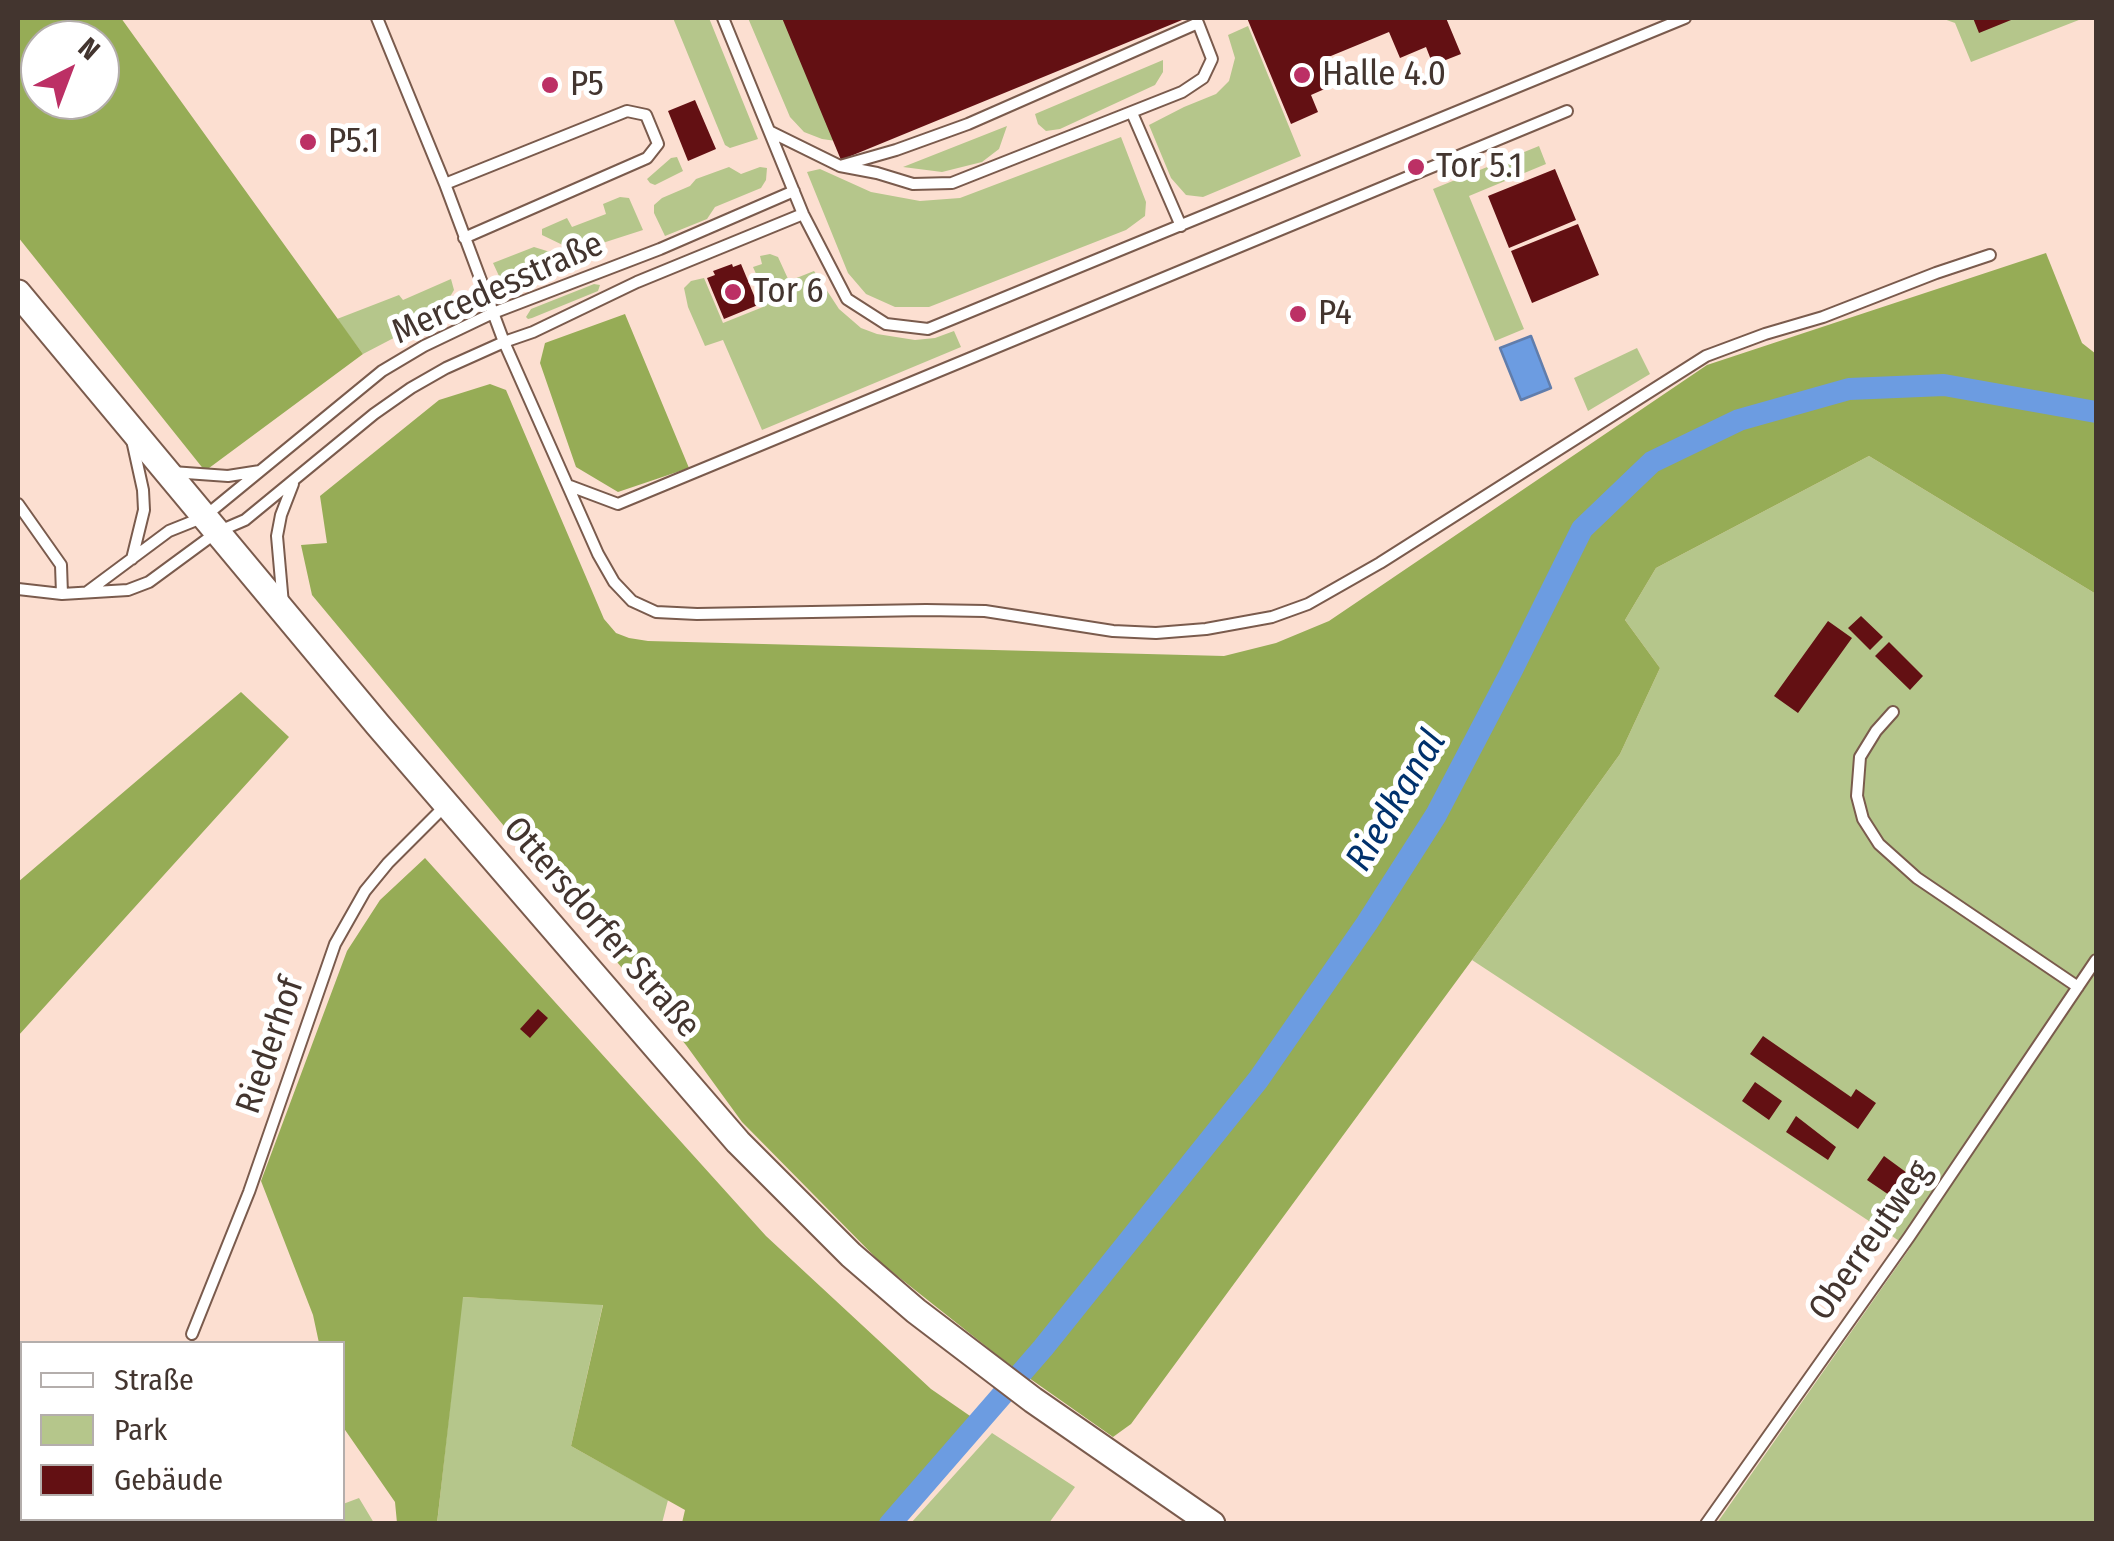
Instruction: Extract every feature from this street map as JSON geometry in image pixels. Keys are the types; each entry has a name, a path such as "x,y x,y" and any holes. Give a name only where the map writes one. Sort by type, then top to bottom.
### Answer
{"street":[{"name":"Ottersdorfer Straße","path":"18,294 284,613 738,1142 851,1254 916,1311 1032,1400 1212,1524"}],"lane":[{"path":"376,18 445,184 504,342 598,554 614,582 632,602 656,612 985,611 1113,631 1156,633 1206,630 1272,616 1308,604 1380,563 1706,356 1990,255"},
{"path":"722,18 803,214 847,298 886,324 928,330 1685,18"},
{"path":"768,130 840,166 912,184 952,183 1182,92 1203,78 1212,59 1198,23 968,124 840,166"},
{"path":"445,184 627,111 646,115 658,144 647,158 464,238"},
{"path":"570,486 618,504 1567,111"},
{"path":"1132,113 1181,226"},
{"name":"Mercedesstraße","path":"211,525 261,471 382,371 424,346 493,313 682,240 794,191"},
{"name":"Mercedesstraße","path":"211,525 245,520 374,414 446,368 637,282 803,214"},
{"path":"130,429 144,510 132,558"},
{"path":"166,471 228,476 261,471"},
{"path":"284,613 277,536 284,505 296,479"},
{"path":"18,504 61,565 62,594"},
{"path":"86,592 169,532 211,525"},
{"path":"18,590 62,594 128,590 149,582 211,525"},
{"path":"1893,712 1860,757 1856,796 1863,818 1879,844 1917,878 2078,987"},
{"name":"Riederhof","path":"192,1334 250,1192 335,944 376,877 447,803"},
{"name":"Oberreutweg","path":"1706,1524 1909,1237 2096,960"}],"green space":[{"path":"18,18 121,18 363,354 205,471 18,237"},
{"path":"673,18 709,18 758,139 730,148 725,145"},
{"path":"748,18 784,18 836,141 804,132 790,117"},
{"path":"1941,18 2084,18 1971,62 1955,23"},
{"path":"1248,26 1301,156 1203,197 1186,195 1171,178 1149,125 1216,94 1229,81 1235,58 1228,35"},
{"path":"1163,60 1163,72 1155,85 1060,129 1046,131 1038,124 1035,114"},
{"path":"1007,126 999,149 982,162 942,172 903,167"},
{"path":"1121,137 1146,202 1145,216 1126,230 929,307 895,307 866,294 848,273 807,172 820,169 871,192 920,201 960,198"},
{"path":"1539,146 1546,164 1469,196 1524,329 1495,341 1433,189"},
{"path":"677,157 683,171 655,185 650,183 647,179"},
{"path":"729,167 741,174 767,168 766,180 761,188 715,207 707,219 665,236 654,205 696,179"},
{"path":"629,198 643,230 587,248 571,249 542,235 542,229 567,218 572,227 606,214 603,204"},
{"path":"534,247 586,263 515,293 505,289 493,263"},
{"path":"2046,253 2082,343 2096,354 2096,594 1869,456 1656,568 1625,620 1660,668 1620,754 1131,1424 1113,1437 1002,1359 881,1263 742,1122 686,1045 312,595 301,545 327,543 320,496 439,400 490,384 506,390 604,619 616,633 629,638 1224,656 1276,643 1329,621 1707,365"},
{"path":"760,256 778,257 789,281 814,271 839,309 861,328 915,340 954,331 961,347 762,430 723,340 705,346 684,288 691,281 704,278 723,323 763,307 760,297 765,294 753,267 762,264"},
{"path":"451,279 454,290 434,317 363,354 337,319 399,295 403,300"},
{"path":"600,285 598,291 526,317 531,309"},
{"path":"625,314 689,468 618,492 576,467 540,363 545,343"},
{"path":"1637,348 1650,374 1588,411 1574,378"},
{"path":"1869,456 2096,594 2096,1523 1717,1523 1910,1248 1472,960 1620,754 1660,668 1625,620 1656,568"},
{"path":"241,692 289,737 18,1036 18,882"},
{"path":"425,858 766,1236 931,1389 973,1418 878,1523 682,1523 685,1510 571,1446 603,1305 463,1297 437,1523 397,1523 395,1502 345,1430 345,1341 319,1341 313,1315 261,1181 347,951 380,900"},
{"path":"462,1297 603,1304 571,1446 668,1500 662,1523 437,1524"},
{"path":"992,1433 1075,1487 1049,1523 911,1523"},
{"path":"359,1498 374,1523 285,1523 345,1521 345,1503"}],"water":[{"path":"1531,336 1551,388 1521,400 1500,348"}],"building":[{"path":"782,18 1187,18 841,160"},
{"name":"Halle 4.0","path":"1247,18 1446,18 1461,54 1433,65 1426,47 1400,58 1389,32 1326,58 1336,84 1311,95 1318,112 1291,124"},
{"path":"1973,18 2016,18 1979,33"},
{"path":"695,100 716,149 688,161 668,111"},
{"path":"1555,169 1576,220 1509,248 1488,196"},
{"path":"1578,224 1599,275 1532,303 1511,251"},
{"name":"Tor 6","path":"741,264 758,305 724,319 707,278 715,275 713,271"},
{"path":"1861,616 1883,637 1870,650 1848,628"},
{"path":"1828,621 1852,638 1798,713 1774,696"},
{"path":"1889,642 1923,676 1910,690 1875,656"},
{"path":"538,1009 548,1018 530,1038 520,1029"},
{"path":"1763,1036 1851,1097 1856,1089 1876,1103 1858,1129 1750,1054"},
{"path":"1755,1082 1782,1101 1769,1120 1742,1101"},
{"path":"1796,1116 1836,1147 1828,1160 1786,1132"},
{"path":"1884,1156 1914,1178 1898,1201 1867,1180"}],"waterway":[{"name":"Riedkanal","path":"890,1524 1043,1348 1258,1080 1436,815 1582,529 1652,462 1739,420 1849,389 1944,385 2096,412"}],"place":[{"name":"Halle 4.0","path":"1302,75"},
{"name":"P5","path":"550,85"},
{"name":"P5.1","path":"308,142"},
{"name":"Tor 5.1","path":"1416,167"},
{"name":"Tor 6","path":"733,292"},
{"name":"P4","path":"1298,314"}]}
